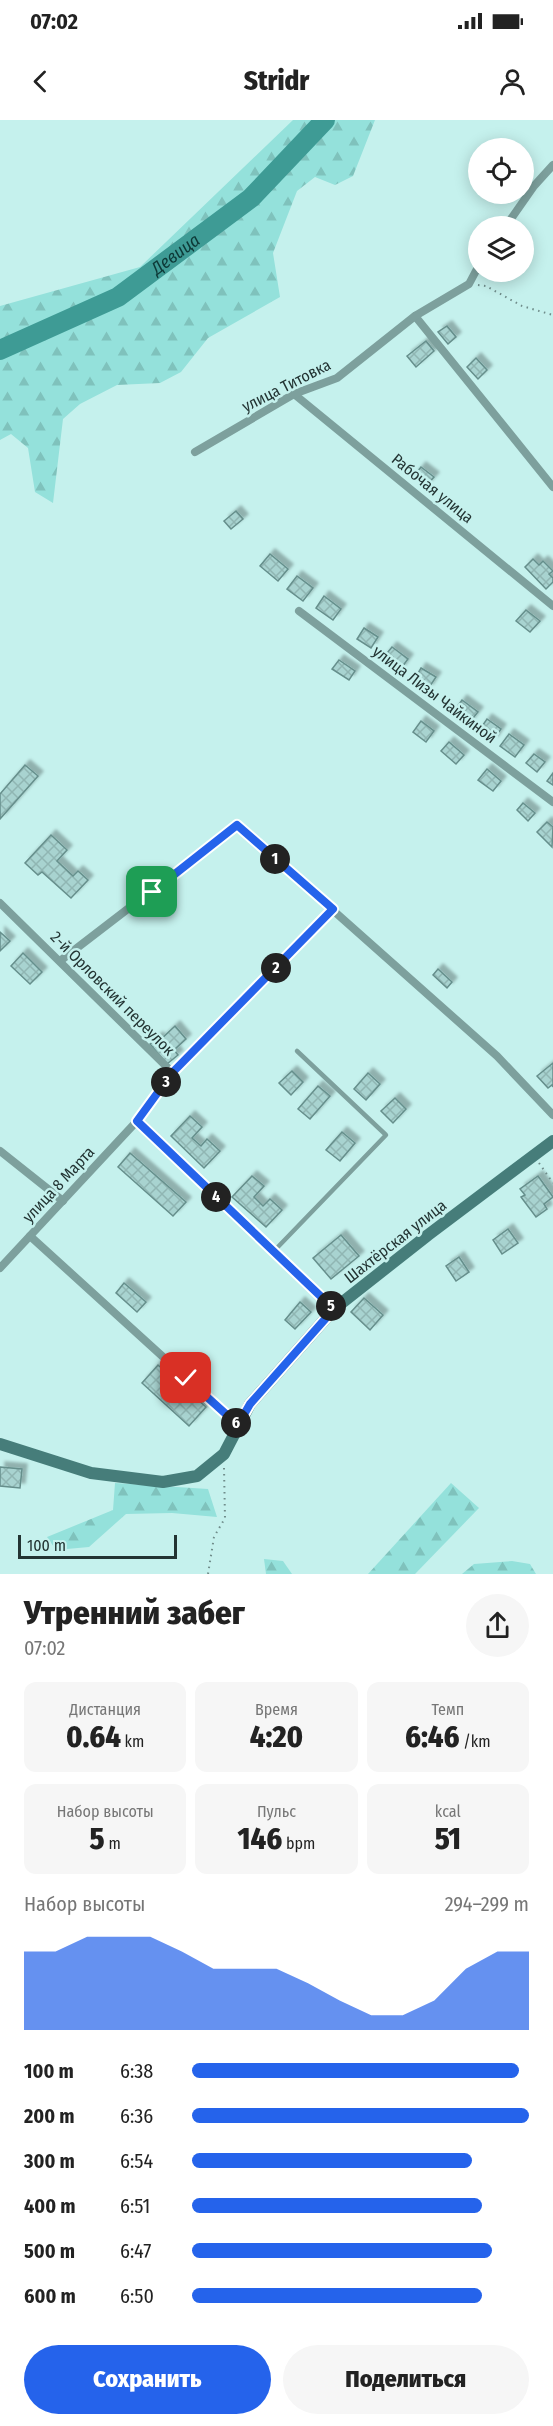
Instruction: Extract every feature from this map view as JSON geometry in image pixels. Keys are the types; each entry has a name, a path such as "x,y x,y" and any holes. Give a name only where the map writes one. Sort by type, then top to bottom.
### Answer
{"street":[{"path":"513,216 534,186 553,165"},
{"name":"улица Титовка","path":"195,452 294,394 337,378 415,316 469,284"},
{"path":"415,316 553,488"},
{"name":"Рабочая улица","path":"294,394 553,606"},
{"name":"улица Лизы Чайкиной","path":"299,611 553,802"},
{"path":"60,962 237,825 496,1056 553,1115"},
{"name":"2-й Орловский переулок","path":"0,903 172,1073 137,1121"},
{"path":"172,1073 333,909"},
{"path":"137,1121 334,1309"},
{"name":"улица 8 Марта","path":"0,1268 137,1121"},
{"name":"Шахтёрская улица","path":"0,1444 91,1473 164,1482 197,1476 224,1454 250,1404 334,1309 553,1141"},
{"path":"0,1151 63,1201"},
{"path":"30,1236 238,1425"}],"lane":[{"path":"274,1251 386,1135 297,1051"}],"path":[{"path":"469,284 486,286 522,306 553,315"},
{"path":"532,1155 553,1183"},
{"path":"208,1574 214,1537 225,1518 224,1454"}],"green space":[{"path":"293,120 375,120 353,176 335,185 315,177 297,191 273,253 280,297 208,338 181,372 160,383 117,385 80,404 63,419 53,503 35,492 28,448 11,434 0,440 0,306 140,267"},
{"path":"115,1483 208,1489 217,1517 172,1513 126,1514 89,1547 56,1550 47,1537 113,1510"},
{"path":"451,1483 479,1508 415,1574 368,1574"},
{"path":"264,1559 283,1561 292,1574 266,1574"},
{"path":"512,1561 530,1564 536,1574 462,1574 474,1564"}],"building":[{"path":"447,326 456,337 448,344 438,332"},
{"path":"426,341 434,351 416,367 407,356"},
{"path":"476,358 487,370 478,379 467,367"},
{"path":"421,467 434,477 425,487 413,477"},
{"path":"236,511 243,519 231,529 224,521"},
{"path":"270,554 288,569 278,581 260,566"},
{"path":"533,559 539,565 543,561 553,571 549,574 553,582 546,589 525,567"},
{"path":"297,576 313,588 303,601 287,589"},
{"path":"324,596 341,609 333,620 316,608"},
{"path":"526,610 540,621 530,632 516,621"},
{"path":"364,628 378,637 371,648 357,639"},
{"path":"392,647 408,659 400,670 383,658"},
{"path":"339,660 355,671 349,680 332,669"},
{"path":"421,668 436,677 428,689 414,680"},
{"path":"462,700 478,712 469,723 454,711"},
{"path":"487,719 501,729 493,741 478,732"},
{"path":"421,721 434,731 426,742 413,732"},
{"path":"509,734 524,745 515,757 500,746"},
{"path":"449,742 464,755 456,764 441,751"},
{"path":"534,754 545,762 537,772 526,763"},
{"path":"25,765 38,776 0,819 0,794"},
{"path":"487,769 501,781 493,791 478,780"},
{"path":"553,773 553,785 547,781"},
{"path":"523,803 535,813 528,821 517,810"},
{"path":"547,822 553,827 552,847 537,832"},
{"path":"51,835 67,850 57,861 73,876 78,871 88,880 71,898 42,872 38,875 25,863"},
{"path":"0,932 10,941 0,951"},
{"path":"23,953 42,972 30,984 11,966"},
{"path":"438,969 452,982 447,988 433,975"},
{"path":"175,1026 186,1039 174,1050 178,1055 167,1064 150,1044 158,1037 160,1040"},
{"path":"553,1063 553,1087 552,1085 548,1088 537,1076"},
{"path":"292,1071 303,1082 291,1095 279,1083"},
{"path":"368,1073 380,1084 366,1100 354,1089"},
{"path":"318,1086 330,1096 310,1119 298,1109"},
{"path":"395,1098 406,1109 393,1123 381,1111"},
{"path":"190,1116 202,1127 192,1138 201,1146 207,1139 220,1151 204,1168 171,1136"},
{"path":"342,1132 355,1143 340,1161 326,1150"},
{"path":"130,1153 186,1202 173,1216 118,1167"},
{"path":"252,1176 264,1186 254,1197 263,1206 270,1199 282,1210 266,1227 232,1197"},
{"path":"538,1176 553,1197 544,1204 547,1209 536,1217 521,1197 525,1195 520,1189"},
{"path":"508,1229 518,1243 502,1254 493,1240"},
{"path":"341,1235 359,1256 331,1279 313,1258"},
{"path":"459,1257 469,1272 456,1281 446,1266"},
{"path":"124,1283 146,1302 137,1312 116,1293"},
{"path":"364,1298 383,1315 370,1330 351,1312"},
{"path":"300,1302 311,1312 295,1329 285,1320"},
{"path":"158,1365 206,1407 189,1426 142,1383"},
{"path":"0,1467 22,1469 20,1488 0,1486"}],"waterway":[{"name":"Девица","path":"0,350 118,297 251,198 325,120"}],"route":[{"path":"152,892 237,825 333,909 172,1073 137,1121 334,1309 250,1404 238,1425 186,1378"}]}
